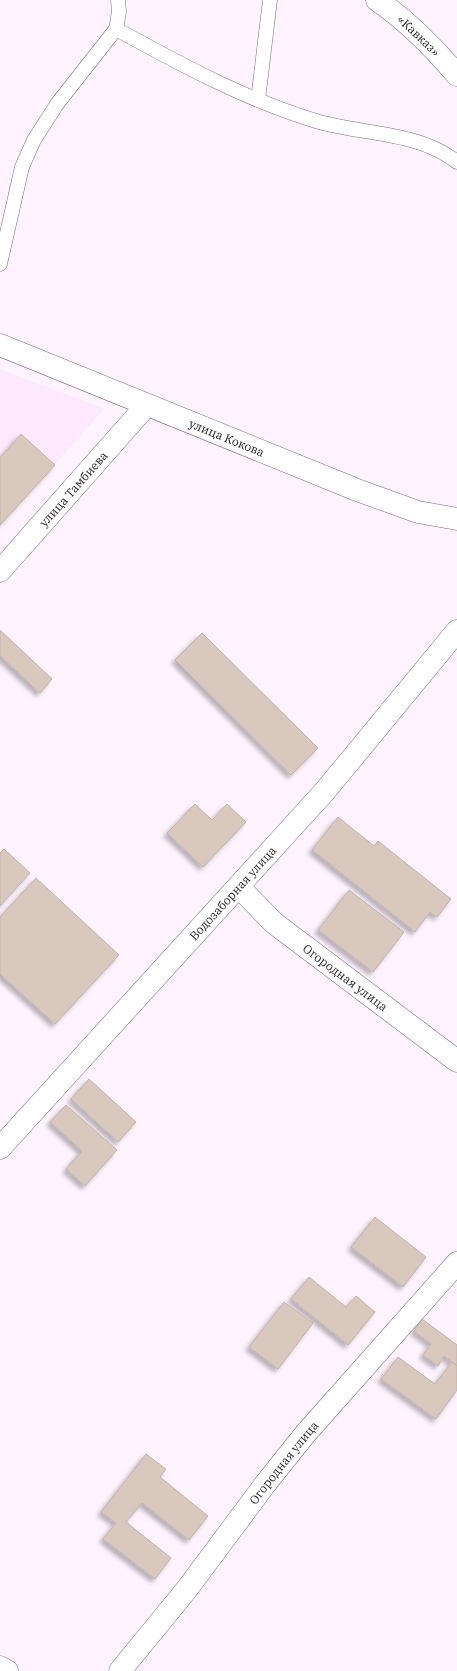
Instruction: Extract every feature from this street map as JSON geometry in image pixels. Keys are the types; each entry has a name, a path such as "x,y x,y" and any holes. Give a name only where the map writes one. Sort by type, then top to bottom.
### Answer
{"main road":[{"name":"«Кавказ»","path":"377,0 389,8 445,61 457,75"},
{"name":"улица Кокова","path":"0,345 146,406 357,490 418,512 457,519"},
{"name":"улица Тамбиева","path":"0,571 146,406"},
{"name":"Водозаборная улица","path":"0,1148 325,791 457,631"},
{"name":"Огородная улица","path":"239,887 274,923 457,1061"},
{"name":"Огородная улица","path":"120,1671 187,1589 266,1483 306,1433 457,1263"},
{"path":"0,1667 7,1671"}],"lane":[{"path":"0,264 22,167 34,140 57,104 116,29 119,12 118,0"},
{"path":"258,100 270,0"},
{"path":"116,29 180,64 258,100 316,121 427,144 457,162"}],"shaded area":[{"path":"0,369 104,409 0,525"}],"building":[{"path":"21,434 55,465 0,525 0,458"},
{"path":"0,630 52,679 40,693 0,656"},
{"path":"202,633 318,748 291,775 175,660"},
{"path":"195,804 212,820 227,804 246,822 203,867 167,833"},
{"path":"338,817 374,846 378,841 451,899 437,917 430,912 415,932 312,850"},
{"path":"4,849 30,873 0,906 0,853"},
{"path":"36,878 119,955 55,1024 0,974 0,917"},
{"path":"349,890 404,932 373,972 318,930"},
{"path":"89,1079 136,1122 118,1142 71,1099"},
{"path":"66,1105 117,1150 85,1186 66,1169 82,1151 50,1122"},
{"path":"375,1217 426,1257 403,1287 351,1247"},
{"path":"309,1277 346,1307 356,1296 375,1312 348,1345 291,1299"},
{"path":"284,1302 313,1323 278,1369 249,1347"},
{"path":"422,1319 457,1345 457,1366 444,1356 438,1366 423,1355 431,1344 414,1331"},
{"path":"398,1357 435,1384 452,1362 457,1366 457,1390 436,1419 381,1379"},
{"path":"146,1454 166,1469 160,1477 208,1516 189,1540 142,1503 126,1522 171,1558 155,1579 103,1539 116,1523 101,1512"}]}
